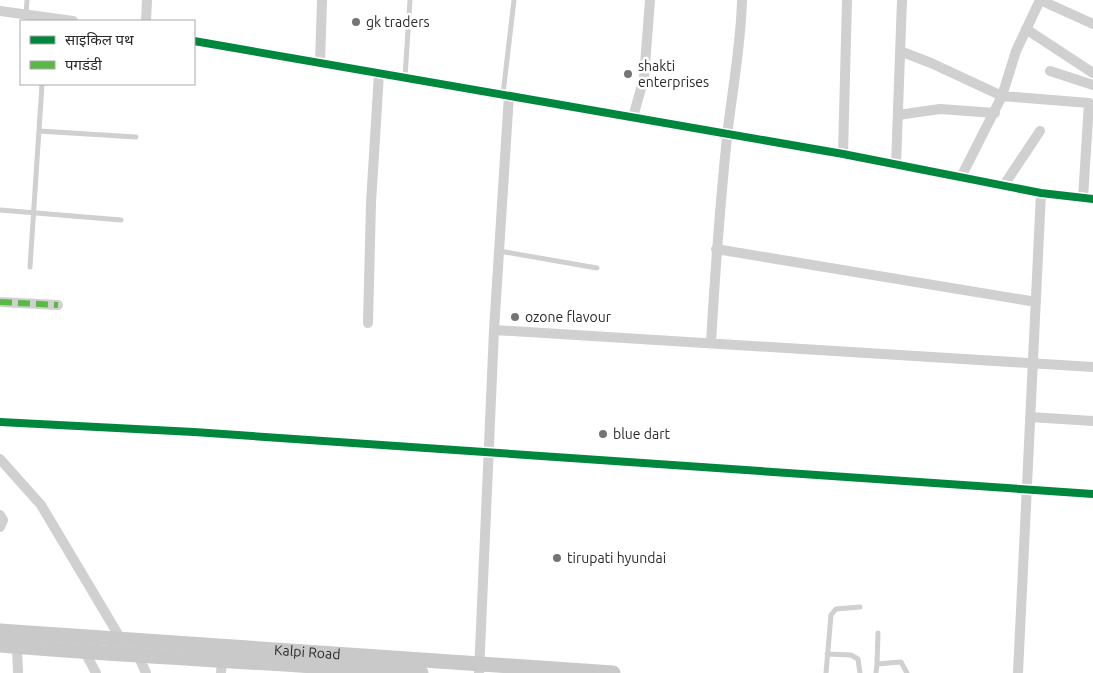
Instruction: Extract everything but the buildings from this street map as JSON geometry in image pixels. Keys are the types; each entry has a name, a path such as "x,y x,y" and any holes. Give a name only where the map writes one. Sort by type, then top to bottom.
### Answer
{"main road":[{"name":"Kalpi Road","path":"0,631 480,669 614,673"},
{"name":"Kalpi Road","path":"0,645 138,656 222,666 422,673"}],"street":[{"path":"146,20 147,0"},
{"path":"320,63 322,0"},
{"path":"633,117 644,78 650,0"},
{"path":"711,343 716,249 728,134 740,45 742,0"},
{"path":"843,154 846,0"},
{"path":"896,165 902,0"},
{"path":"961,177 1002,96 1016,51 1040,0 1093,24"},
{"path":"0,12 60,20"},
{"path":"1026,28 1093,73"},
{"path":"195,41 843,154 1041,193 1088,199 1091,103 1002,96 931,63 900,51"},
{"path":"1050,71 1093,85"},
{"path":"368,323 371,203 379,74"},
{"path":"480,669 506,94"},
{"path":"898,115 940,109 994,113"},
{"path":"1004,185 1040,131"},
{"path":"1018,673 1041,193"},
{"path":"716,249 1036,302"},
{"path":"0,302 58,305"},
{"path":"494,330 1093,367"},
{"path":"1030,418 1093,421"},
{"path":"0,422 1093,494"},
{"path":"0,458 41,505 122,641"},
{"path":"0,515 3,520 0,527"},
{"path":"17,646 18,673"},
{"path":"85,652 96,673"},
{"path":"138,656 146,673"}],"lane":[{"path":"26,14 27,0"},
{"path":"405,78 410,0"},
{"path":"506,94 514,0"},
{"path":"30,267 42,85"},
{"path":"39,131 136,137"},
{"path":"0,210 120,220"},
{"path":"499,251 597,268"},
{"path":"826,673 831,615 836,609 860,607"},
{"path":"876,673 878,633"},
{"path":"827,654 851,654 858,659 860,673"},
{"path":"877,664 901,662 907,669 907,673"}],"marked path":[{"path":"0,302 58,305"}],"cycle path":[{"path":"195,41 843,154 1041,193 1093,199"},
{"path":"0,422 194,432 1093,494"}],"place":[{"name":"gk traders","path":"356,22"},
{"name":"shakti enterprises","path":"628,74"},
{"name":"ozone flavour","path":"515,317"},
{"name":"blue dart","path":"603,434"},
{"name":"tirupati hyundai","path":"557,558"}]}
